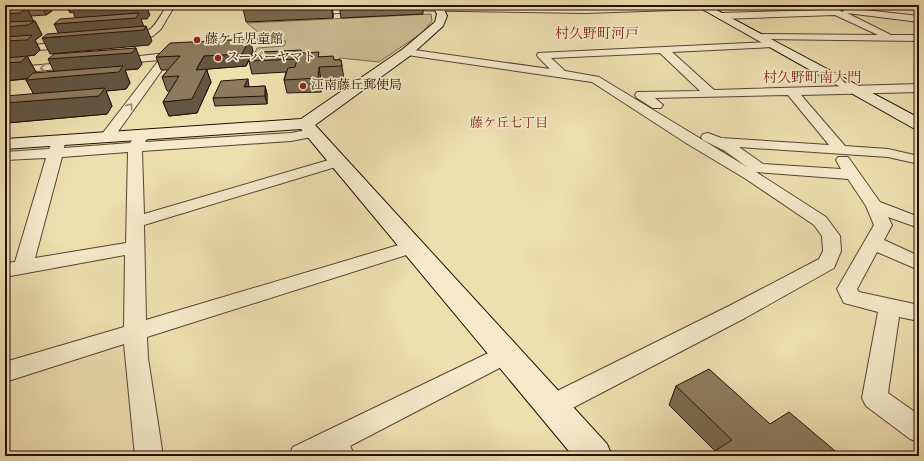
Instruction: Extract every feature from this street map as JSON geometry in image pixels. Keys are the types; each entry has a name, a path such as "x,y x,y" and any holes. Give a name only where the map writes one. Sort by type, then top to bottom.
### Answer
{"street":[{"path":"117,41 145,37 154,33 171,5"},
{"path":"822,5 909,47"},
{"path":"5,144 57,148 308,129 407,52 439,24 442,19 442,12 437,6"},
{"path":"391,8 437,6 632,10 702,6 852,90 919,125"},
{"path":"297,12 375,9"},
{"path":"720,16 834,11 919,19"},
{"path":"754,36 919,38"},
{"path":"5,50 80,44"},
{"path":"561,74 542,55 771,45"},
{"path":"664,50 711,94"},
{"path":"407,52 596,79 691,140 752,176 820,221 831,236 832,251 827,263 737,312 550,407"},
{"path":"105,62 167,56 107,137"},
{"path":"5,71 90,63"},
{"path":"847,174 759,168 730,148 715,142 641,95 919,88"},
{"path":"791,91 838,150 874,206 883,225 847,289 851,298 919,313"},
{"path":"308,129 550,407 595,456"},
{"path":"5,156 57,148 107,137 138,142"},
{"path":"691,140 888,153 919,160"},
{"path":"138,142 135,222 135,331 136,358 149,456"},
{"path":"57,148 14,269 135,247"},
{"path":"135,222 337,162"},
{"path":"874,206 919,223"},
{"path":"874,243 919,264"},
{"path":"5,372 412,247"},
{"path":"890,307 875,398 919,430"},
{"path":"303,456 337,448 505,354"}],"shaded area":[{"path":"431,14 432,21 422,33 379,62 340,58 336,61 250,64 257,48 284,46 286,41 257,42 258,32 247,23"}],"building":[{"path":"76,5 139,5 71,9"},
{"path":"245,5 318,5 243,8"},
{"path":"27,8 20,13 5,14 5,10"},
{"path":"139,13 136,18 54,24 60,19"},
{"path":"35,21 28,25 5,27 5,22"},
{"path":"146,26 144,30 42,38 47,34"},
{"path":"32,35 27,40 5,41 5,37"},
{"path":"250,39 242,54 204,56 196,70 207,69 192,99 163,102 179,76 162,77 180,56 156,57 170,43"},
{"path":"136,48 132,53 48,59 54,54"},
{"path":"301,50 301,53 319,52 318,57 333,56 334,60 341,60 342,66 319,67 318,78 284,80 288,68 295,67 297,59 249,61 251,56 261,55 263,52"},
{"path":"27,56 21,62 5,63 5,58"},
{"path":"123,66 119,72 26,80 33,73"},
{"path":"248,79 244,87 265,86 265,96 213,98 221,81"},
{"path":"105,88 99,96 5,103 5,96"},
{"path":"709,369 770,424 789,412 841,456 707,456 732,440 676,386"}],"place":[{"name":"藤ケ丘児童館","path":"197,40"},
{"name":"スーパーヤマト","path":"218,58"},
{"name":"江南藤丘郵便局","path":"303,86"}],"district":[{"name":"村久野町河戸","path":"597,34"},
{"name":"村久野町南大門","path":"812,78"},
{"name":"藤ケ丘七丁目","path":"509,124"}]}
